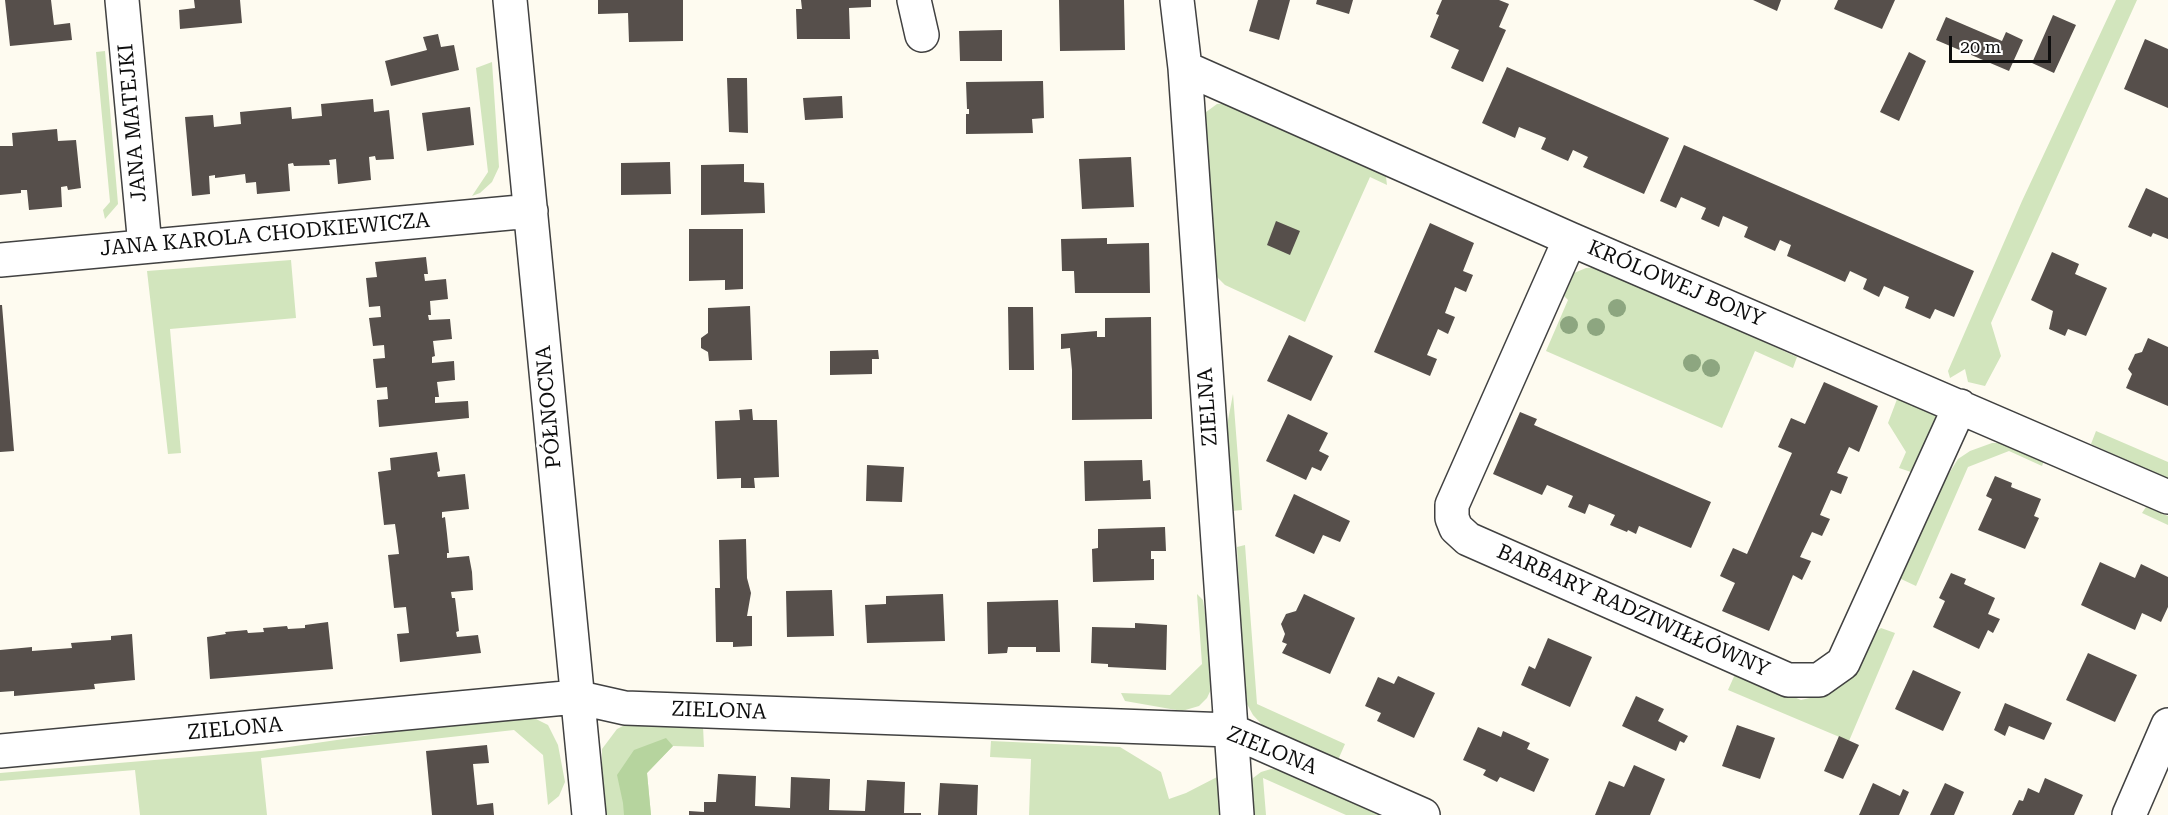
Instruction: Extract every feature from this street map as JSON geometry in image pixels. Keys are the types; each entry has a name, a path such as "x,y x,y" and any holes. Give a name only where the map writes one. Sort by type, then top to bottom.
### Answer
{"street":[{"name":"JANA MATEJKI","path":"122,0 145,246"},
{"name":"PÓŁNOCNA","path":"510,0 589,815"},
{"path":"914,0 922,35"},
{"name":"ZIELNA","path":"1177,0 1185,68 1237,815"},
{"name":"KRÓLOWEJ BONY","path":"1185,68 1570,239 2168,497"},
{"name":"JANA KAROLA CHODKIEWICZA","path":"0,260 531,211"},
{"name":"BARBARY RADZIWIŁŁÓWNY","path":"1570,239 1452,506 1452,518 1456,528 1468,539 1788,680 1819,680 1842,663 1960,406"},
{"name":"ZIELONA","path":"0,751 576,698 625,708 1230,730 1423,815"},
{"path":"2129,815 2168,726"}],"green space":[{"path":"2116,0 2137,0 1991,323 2001,356 1985,386 1968,382 1965,369 1950,378 1948,371 2022,201"},
{"path":"105,51 118,204 105,219 103,210 110,202 96,52"},
{"path":"492,62 499,167 492,182 480,193 472,196 488,172 476,68"},
{"path":"1232,103 1381,170 1386,177 1387,185 1370,177 1305,322 1225,285 1211,271 1202,115 1217,104"},
{"path":"291,260 296,318 170,329 181,453 168,454 147,271"},
{"path":"1599,267 1797,357 1793,368 1755,351 1722,428 1546,351 1568,300 1564,296 1574,273 1586,268"},
{"path":"1233,394 1242,510 1232,511 1225,436"},
{"path":"1899,394 1927,406 1936,417 1938,432 1925,465 1911,472 1899,468 1906,452 1888,423"},
{"path":"2096,431 2168,462 2168,479 2091,444"},
{"path":"1992,443 2012,443 2045,458 2042,466 2009,451 1968,467 1916,586 1899,578 1943,483 1958,459 1970,451"},
{"path":"2146,507 2168,516 2168,525 2142,513"},
{"path":"1245,545 1257,704 1345,744 1338,760 1266,729 1253,715 1247,704 1237,547"},
{"path":"1197,594 1203,600 1206,620 1210,622 1214,683 1207,698 1199,706 1182,711 1125,701 1121,693 1170,695 1202,664"},
{"path":"1881,628 1895,633 1849,741 1728,690 1736,672 1801,700 1823,695 1852,675 1873,634"},
{"path":"509,715 530,716 548,725 558,745 565,782 559,796 548,805 543,755 514,730 261,758 267,815 140,815 135,770 0,781 0,773 261,751"},
{"path":"631,722 703,726 704,747 673,746 647,773 651,815 605,815 602,749 617,729"},
{"path":"666,738 673,746 647,773 651,815 624,815 617,775 634,750"},
{"path":"991,741 1120,747 1161,772 1169,799 1219,776 1221,815 1029,815 1031,759 990,757"},
{"path":"1271,769 1285,770 1385,815 1346,815 1263,778 1266,815 1251,815 1250,786 1253,778"}],"building":[{"path":"5,0 51,0 54,25 70,23 72,40 10,46"},
{"path":"194,0 240,0 242,23 180,29 179,10 195,8"},
{"path":"598,0 683,0 683,41 629,42 628,13 598,14"},
{"path":"801,0 871,0 871,7 849,8 850,39 797,39 796,9 802,9"},
{"path":"1059,0 1124,0 1125,50 1060,51"},
{"path":"1258,0 1290,0 1279,40 1249,31"},
{"path":"1317,0 1353,0 1349,14 1316,4"},
{"path":"1442,0 1499,0 1509,4 1499,27 1506,30 1483,82 1451,68 1459,50 1430,37"},
{"path":"1753,0 1781,0 1777,11"},
{"path":"1838,0 1895,0 1882,29 1834,9"},
{"path":"2053,15 2076,25 2054,73 2032,63"},
{"path":"1946,17 2002,41 2006,32 2023,40 2009,71 1936,40"},
{"path":"1002,30 1002,61 960,61 959,31"},
{"path":"438,34 441,47 454,45 459,70 391,86 385,61 427,50 423,37"},
{"path":"2145,39 2168,49 2168,108 2124,89"},
{"path":"1909,52 1926,61 1899,121 1880,112"},
{"path":"1507,67 1669,138 1644,194 1583,167 1588,157 1573,150 1568,161 1541,149 1546,138 1519,127 1515,138 1482,123"},
{"path":"727,78 747,78 748,133 729,132"},
{"path":"1043,81 1044,118 1032,119 1033,133 966,134 966,114 969,114 969,109 967,109 966,82"},
{"path":"842,96 843,118 805,120 803,98"},
{"path":"373,99 374,112 389,110 394,159 376,160 375,156 369,157 371,180 338,184 336,159 329,160 330,165 294,166 293,163 288,164 290,191 257,194 256,182 246,183 245,174 215,178 215,175 209,176 210,194 192,196 185,117 213,115 214,127 241,124 240,112 291,107 292,119 322,116 321,104"},
{"path":"470,107 474,145 427,151 422,113"},
{"path":"57,129 58,141 76,140 81,188 68,190 67,186 61,187 62,207 29,210 27,190 21,190 21,193 0,195 0,146 13,146 12,133"},
{"path":"1684,145 1974,271 1954,317 1935,309 1930,319 1905,308 1909,297 1884,286 1879,297 1863,289 1867,279 1850,271 1845,282 1787,256 1791,245 1780,240 1775,251 1744,237 1748,227 1723,216 1719,227 1701,219 1706,208 1681,197 1676,208 1660,201"},
{"path":"1131,157 1134,207 1082,209 1079,159"},
{"path":"670,162 671,194 621,195 621,163"},
{"path":"744,164 744,182 764,183 765,213 701,215 701,165"},
{"path":"2146,188 2168,198 2168,239 2153,233 2151,237 2128,227"},
{"path":"1276,221 1300,231 1290,255 1267,245"},
{"path":"1430,223 1474,243 1463,271 1473,275 1466,292 1455,287 1445,313 1455,317 1448,334 1438,329 1427,355 1437,359 1430,376 1374,352"},
{"path":"689,229 743,229 743,289 725,290 725,280 689,281"},
{"path":"1107,238 1107,244 1149,243 1150,293 1075,293 1074,271 1062,271 1061,239"},
{"path":"2052,252 2079,264 2075,274 2107,288 2086,336 2068,329 2065,336 2049,329 2053,311 2031,300"},
{"path":"426,257 428,274 424,274 425,281 446,279 448,299 430,301 429,320 450,319 452,339 433,341 435,356 432,357 432,363 454,361 455,380 437,382 439,397 435,397 435,403 468,401 469,418 379,427 377,400 388,399 387,387 376,388 373,359 385,358 384,345 373,346 369,318 381,317 380,306 369,307 366,278 377,277 375,262"},
{"path":"0,305 2,305 14,451 0,452"},
{"path":"750,306 752,360 709,361 708,352 701,348 701,338 708,333 708,308"},
{"path":"1008,307 1033,307 1034,370 1009,370"},
{"path":"1151,317 1152,419 1072,420 1070,348 1061,349 1061,334 1097,331 1097,337 1105,337 1105,318"},
{"path":"1289,335 1333,356 1311,401 1267,381"},
{"path":"2148,338 2168,347 2168,406 2126,388 2132,374 2128,369 2135,354 2142,352"},
{"path":"878,350 879,359 872,359 872,374 830,375 830,351"},
{"path":"1824,382 1878,406 1859,452 1849,447 1837,473 1848,477 1841,494 1831,490 1820,515 1830,519 1822,536 1812,532 1800,557 1811,561 1802,580 1793,575 1769,631 1722,611 1735,583 1720,576 1733,548 1747,554 1792,453 1778,447 1791,418 1805,424"},
{"path":"752,409 753,420 777,420 779,477 754,478 755,488 741,488 741,478 717,479 715,421 740,420 739,410"},
{"path":"1520,412 1537,419 1534,425 1711,502 1691,548 1639,526 1636,534 1610,525 1615,515 1589,504 1585,514 1568,507 1573,496 1547,485 1542,495 1493,474"},
{"path":"1288,414 1328,433 1319,451 1329,456 1321,471 1312,467 1306,480 1266,461"},
{"path":"437,452 440,471 437,472 438,477 465,474 469,509 442,512 442,518 445,517 449,553 447,553 447,558 469,556 472,572 473,590 451,592 452,598 455,598 459,631 456,632 457,637 478,635 481,653 400,662 397,634 409,633 406,607 394,608 388,555 399,554 395,524 384,525 378,472 391,470 390,458"},
{"path":"1142,460 1143,481 1150,480 1151,499 1085,501 1084,461"},
{"path":"867,465 904,467 902,502 866,501"},
{"path":"1995,476 2012,483 2011,487 2041,499 2034,516 2039,518 2025,549 1978,530 1992,499 1986,496"},
{"path":"1294,494 1350,521 1340,542 1323,535 1314,554 1275,536"},
{"path":"1165,527 1166,551 1151,551 1151,559 1154,559 1154,580 1093,582 1092,549 1098,548 1098,529"},
{"path":"746,539 747,578 751,593 747,616 752,616 752,646 733,647 733,642 716,642 715,588 720,588 719,540"},
{"path":"2100,562 2135,578 2141,564 2168,577 2168,607 2161,622 2142,613 2135,630 2081,605"},
{"path":"1951,573 1966,579 1964,584 1995,598 1988,614 2000,619 1993,633 1988,630 1979,649 1933,627 1945,601 1939,598"},
{"path":"832,590 834,636 787,637 786,591"},
{"path":"943,594 945,641 867,643 865,605 886,604 886,596"},
{"path":"1304,594 1355,618 1330,674 1282,653 1287,644 1282,642 1285,634 1281,624 1286,614 1296,611"},
{"path":"1058,600 1060,652 1036,652 1036,647 1008,647 1007,653 988,654 987,602"},
{"path":"328,622 333,669 210,679 207,637 226,634 225,632 247,630 248,633 264,632 263,628 287,626 288,629 305,628 305,625"},
{"path":"1135,623 1167,625 1166,670 1108,667 1108,664 1091,663 1092,627 1135,628"},
{"path":"132,634 135,680 94,684 95,689 14,696 14,691 0,692 0,650 32,647 32,651 72,648 71,643 111,640 111,636"},
{"path":"1548,638 1592,657 1570,707 1521,685 1529,666 1535,669"},
{"path":"2088,653 2137,675 2115,722 2066,700"},
{"path":"1913,670 1961,692 1943,731 1895,709"},
{"path":"1398,676 1435,693 1414,738 1377,721 1381,713 1365,706 1378,677 1394,684"},
{"path":"1636,696 1664,709 1658,721 1688,736 1684,743 1680,741 1676,751 1622,726"},
{"path":"2005,703 2052,723 2044,740 2009,726 2005,736 1994,730"},
{"path":"1737,725 1775,738 1760,779 1722,766"},
{"path":"1478,727 1501,737 1503,731 1530,743 1527,749 1549,759 1534,792 1500,777 1497,782 1483,775 1486,770 1463,760"},
{"path":"1839,736 1859,745 1843,779 1824,771"},
{"path":"487,745 489,763 473,764 477,805 493,803 494,815 432,815 426,751"},
{"path":"1634,765 1665,779 1650,815 1595,815 1609,781 1624,787"},
{"path":"718,774 756,776 755,806 790,808 791,777 830,779 829,810 865,811 867,780 905,782 904,813 921,813 921,815 689,815 689,811 704,812 704,802 716,802"},
{"path":"2045,778 2083,795 2074,815 2012,815 2019,800 2023,801 2028,788 2039,793"},
{"path":"940,783 978,785 977,815 938,815"},
{"path":"1873,783 1900,796 1903,789 1909,792 1899,815 1859,815"},
{"path":"1945,783 1964,792 1954,815 1930,815"}]}
